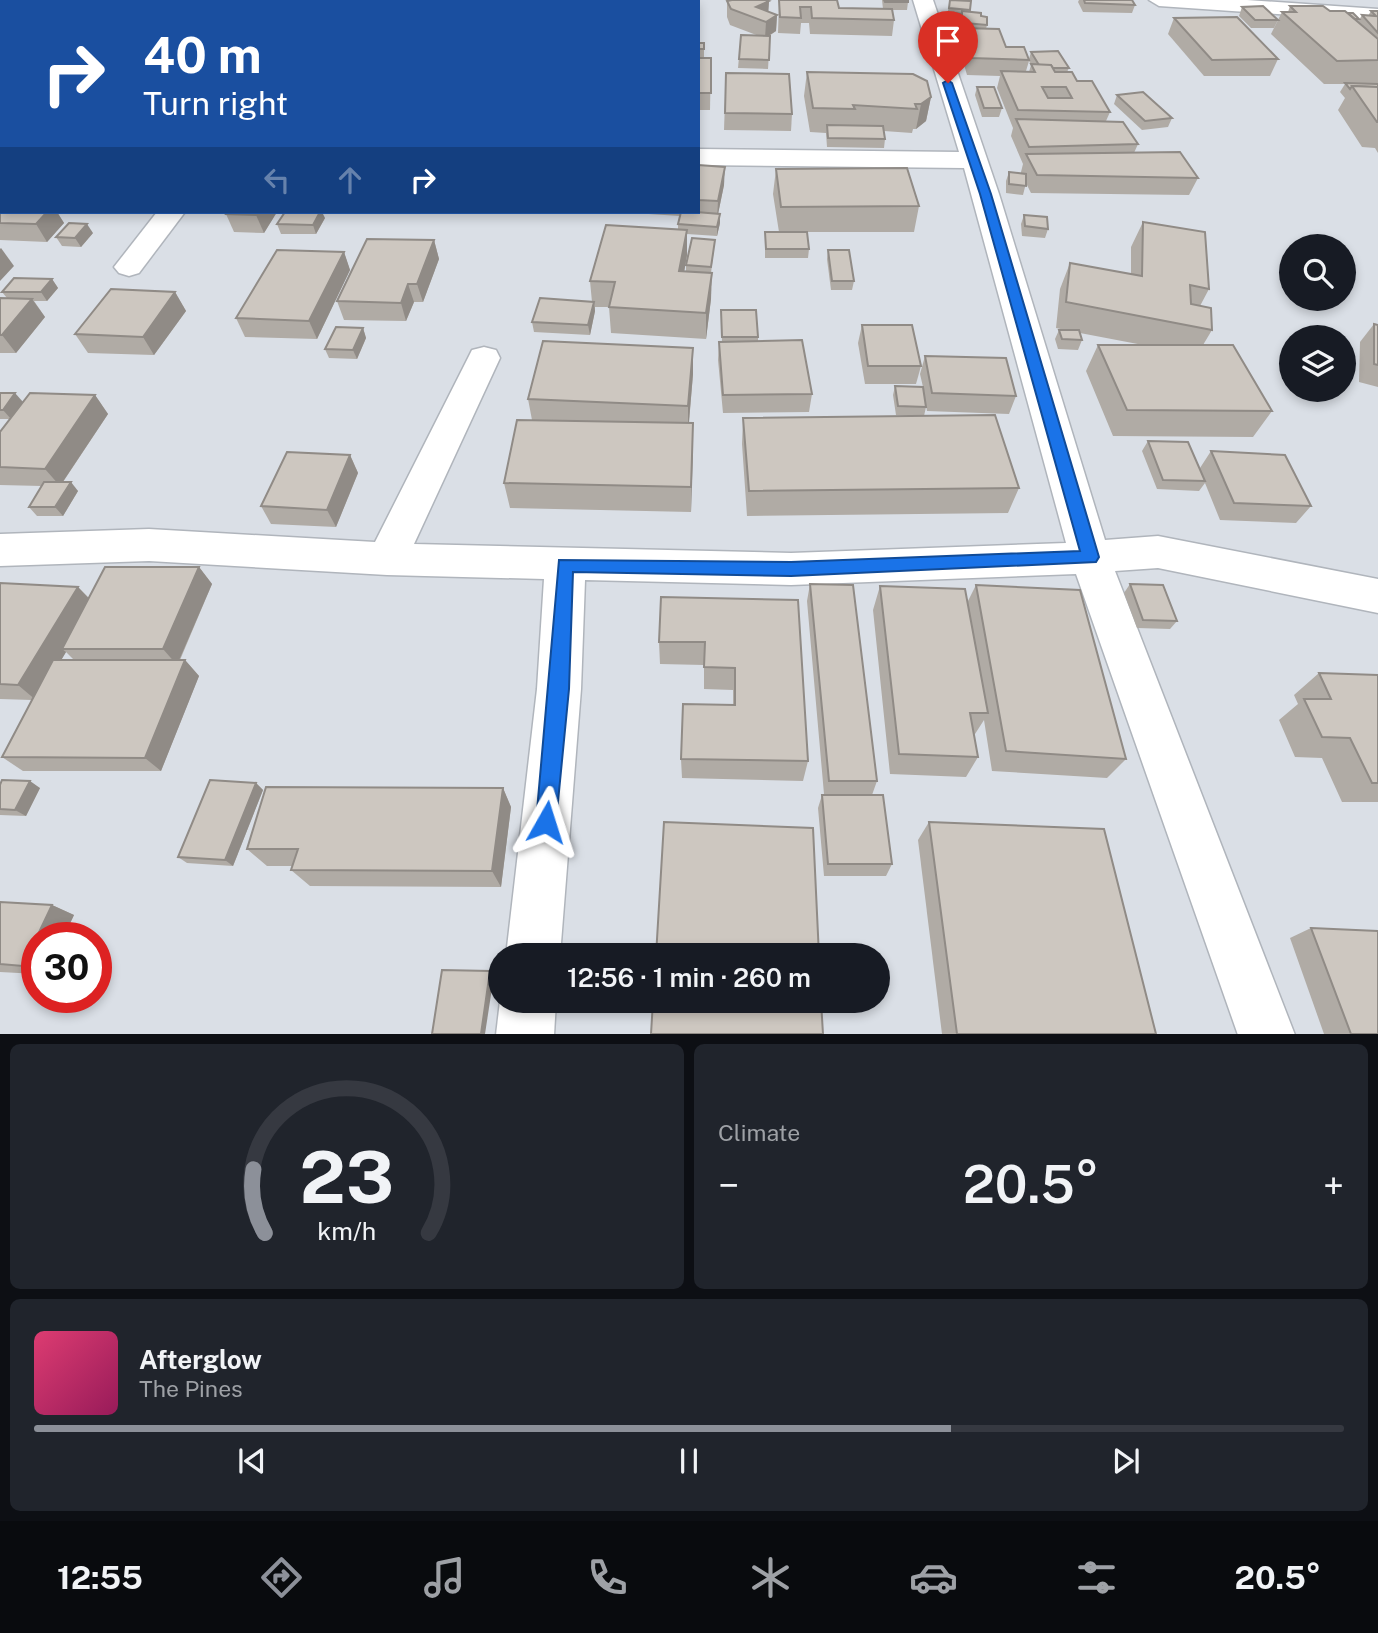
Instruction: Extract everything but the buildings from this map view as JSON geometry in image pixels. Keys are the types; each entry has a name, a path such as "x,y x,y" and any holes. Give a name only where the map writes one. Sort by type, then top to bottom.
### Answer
{"street":[{"path":"923,0 974,160 1090,557 1267,1034"},
{"path":"1159,0 1378,15"},
{"path":"700,157 974,160"},
{"path":"129,267 169,214"},
{"path":"387,559 484,358"},
{"path":"0,550 149,545 387,559 791,569 1158,552 1378,596"},
{"path":"534,943 559,689 565,565"},
{"path":"525,1034 527,1013"}],"route":[{"path":"546,822 559,689 565,565 791,569 1022,562 1090,557 986,194 948,83"}]}
